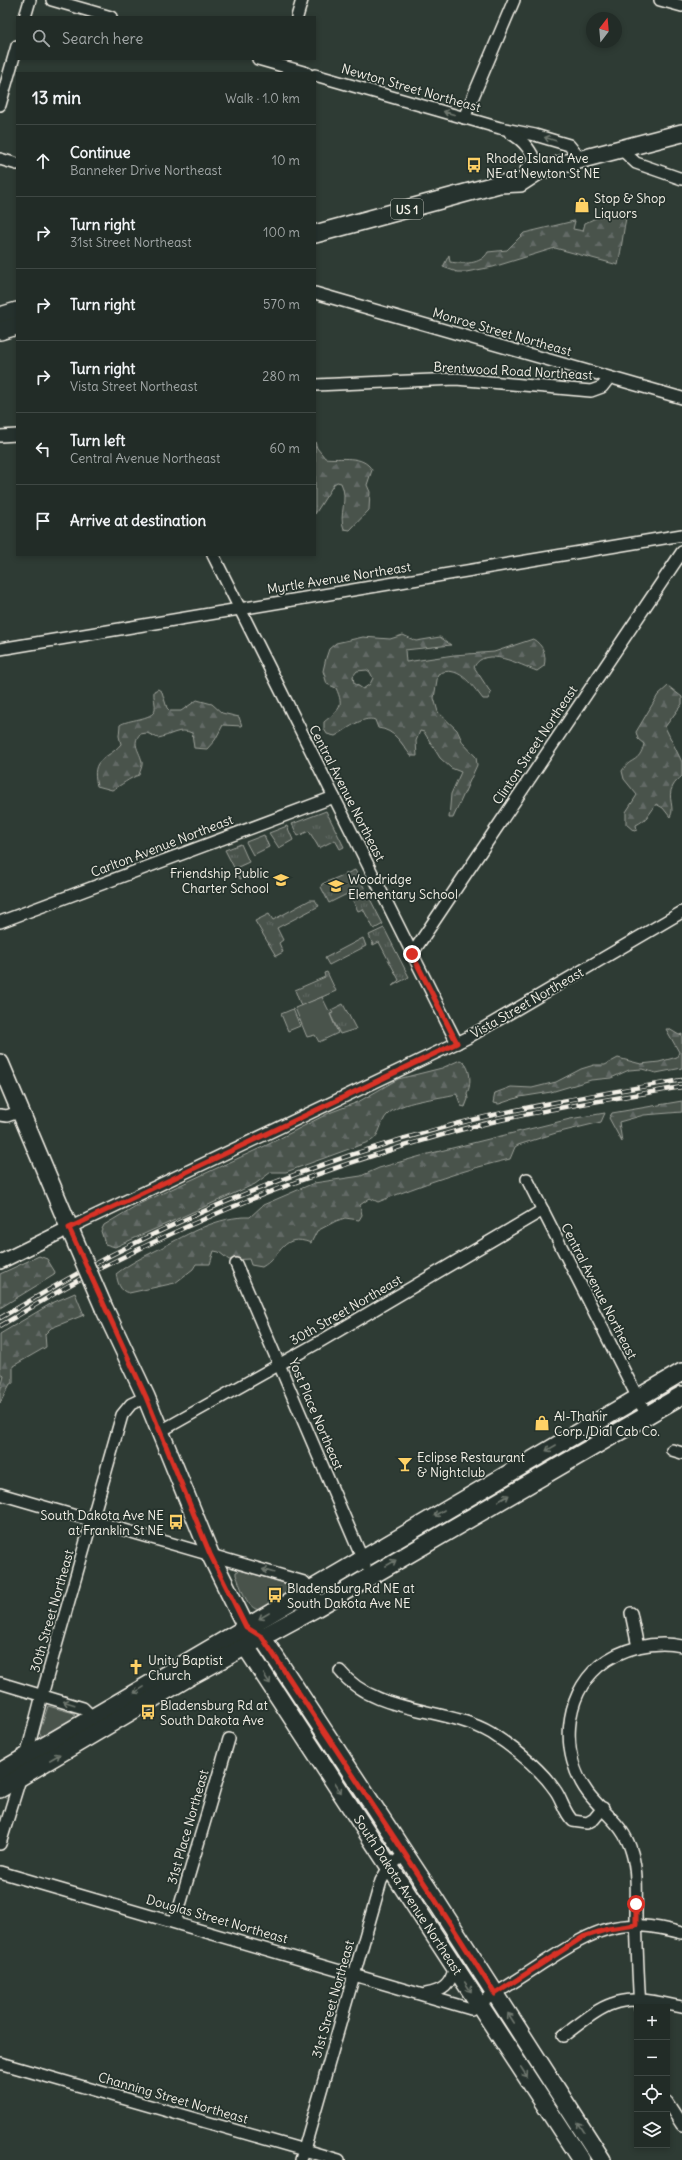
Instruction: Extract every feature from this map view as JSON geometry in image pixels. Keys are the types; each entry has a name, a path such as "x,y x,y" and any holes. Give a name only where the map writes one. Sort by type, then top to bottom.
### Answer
{"main road":[{"name":"US 1","path":"316,234 499,184 520,183 540,170 682,133"},
{"path":"0,316 16,311"},
{"path":"0,331 16,326"},
{"path":"0,1063 70,1231 161,1431 210,1554 246,1627 246,1647"},
{"path":"0,1772 362,1558 682,1372"},
{"path":"0,1789 194,1674 246,1647 322,1604 682,1395"},
{"name":"South Dakota Avenue Northeast","path":"246,1627 262,1637 405,1854 602,2160"},
{"name":"South Dakota Avenue Northeast","path":"246,1647 581,2160"},
{"path":"288,1711 304,1701"}],"street":[{"path":"25,16 30,0"},
{"path":"52,0 108,16"},
{"path":"297,16 302,0"},
{"path":"464,118 514,0"},
{"path":"660,0 682,6"},
{"path":"0,105 16,49"},
{"path":"262,60 304,72"},
{"name":"Newton Street Northeast","path":"316,75 500,128 535,135 569,145 581,160"},
{"name":"Newton Street Northeast","path":"500,128 521,139 530,149 540,170"},
{"path":"621,149 636,163 682,179"},
{"path":"0,159 16,164"},
{"name":"Monroe Street Northeast","path":"316,293 682,398"},
{"name":"Brentwood Road Northeast","path":"316,385 456,379 590,391 602,387 609,378"},
{"path":"0,436 16,436"},
{"name":"Myrtle Avenue Northeast","path":"0,649 682,535"},
{"name":"Clinton Street Northeast","path":"412,954 682,552"},
{"name":"Central Avenue Northeast","path":"214,556 457,1043"},
{"name":"Carlton Avenue Northeast","path":"0,922 334,797"},
{"name":"Vista Street Northeast","path":"0,1262 70,1231 457,1043 682,912"},
{"path":"0,1115 7,1116 21,1111"},
{"name":"Central Avenue Northeast","path":"527,1179 647,1416"},
{"name":"30th Street Northeast","path":"161,1431 279,1365 543,1210"},
{"name":"Yost Place Northeast","path":"236,1264 370,1576"},
{"name":"30th Street Northeast","path":"0,1844 21,1776 42,1695 122,1415 132,1404 146,1397"},
{"path":"0,1494 304,1582 322,1604"},
{"path":"632,1613 638,1647"},
{"path":"640,2003 636,1925 636,1878 632,1852 621,1829 588,1793 572,1762 569,1735 572,1710 583,1685 597,1668 606,1660 638,1647 658,1644 682,1646"},
{"path":"340,1671 353,1685 370,1695 475,1726 497,1738 546,1778 573,1821 587,1823 594,1819 603,1808"},
{"path":"0,1683 83,1708 93,1718"},
{"name":"31st Place Northeast","path":"175,1922 228,1739"},
{"name":"31st Street Northeast","path":"302,2155 381,1881 390,1867 405,1854"},
{"name":"Douglas Street Northeast","path":"0,1872 426,1994 471,2009 479,2004"},
{"path":"479,2004 583,1937 608,1929 636,1925 658,1926 682,1933"},
{"path":"426,1994 441,1991 447,1987 455,1967"},
{"path":"563,2036 611,2004 624,2000 682,2007"},
{"name":"Channing Street Northeast","path":"0,2063 302,2155 339,2160"},
{"path":"670,2107 682,2125"}],"green space":[{"path":"627,213 618,265 555,248 493,267 466,272 457,272 443,267 449,255 450,262 471,263 481,259 488,252 507,250 524,233 574,221 573,229 583,231 585,223 598,217"},
{"path":"316,445 325,458 357,460 368,465 372,470 367,485 370,492 369,510 350,530 344,529 342,524 344,495 341,483 337,482 334,484 316,512"},
{"path":"403,635 416,641 440,637 451,645 405,650 406,662 454,655 494,652 533,639 542,647 545,662 544,666 537,671 503,658 486,658 479,661 474,667 491,693 488,699 483,699 464,677 458,674 445,672 438,674 434,698 438,712 457,730 463,743 476,757 477,765 453,818 449,818 451,794 461,772 451,768 440,758 424,732 420,731 416,741 417,756 411,756 393,734 384,729 378,728 375,720 370,719 354,724 335,736 327,734 324,729 324,722 337,711 340,704 339,695 336,688 327,684 323,671 329,649 336,643 363,637 390,639","holes":["367,670 373,678 370,684 363,689 354,683 353,676 357,671"]},
{"path":"668,686 682,697 682,704 665,727 682,762 682,776 671,790 672,814 670,817 663,808 656,804 648,816 636,825 637,830 634,831 626,824 626,812 637,795 624,779 622,771 628,764 640,755 644,744 638,739 636,732 658,695"},
{"path":"158,689 162,692 167,708 170,711 181,711 197,700 212,704 222,713 239,717 242,726 223,725 215,740 207,749 194,748 192,733 188,731 179,731 158,738 147,733 140,734 136,741 142,763 139,775 112,790 97,786 95,776 98,764 121,744 119,736 120,725 145,718 153,713 155,710 154,691"},
{"path":"326,811 344,847 340,849 335,840 319,848 309,831 298,836 292,824"},
{"path":"287,826 293,840 279,848 269,833"},
{"path":"264,835 269,847 253,855 246,842"},
{"path":"241,844 249,862 238,867 243,877 240,879 225,850"},
{"path":"355,870 383,924 374,929 363,909 358,911 349,893 329,903 321,887 322,884"},
{"path":"310,900 315,900 319,906 277,928 283,940 279,943 283,952 276,956 255,921 269,914 273,920"},
{"path":"384,928 409,977 392,986 399,980 379,942 373,945 369,935"},
{"path":"363,938 366,946 329,965 325,958"},
{"path":"327,972 336,991 301,1006 295,990 325,977 324,973"},
{"path":"322,997 329,1011 331,1010 333,1013 330,1014 338,1033 319,1042 315,1035 307,1037 295,1008"},
{"path":"343,1004 356,1029 340,1034 330,1014 332,1013 331,1010"},
{"path":"293,1009 300,1026 288,1031 281,1014"},
{"path":"666,1029 669,1029 679,1035 682,1034 682,1068 656,1073 642,1069 629,1070 611,1078 591,1080 551,1092 520,1097 499,1104 493,1103 495,1093 511,1087 532,1088 556,1082 581,1069 594,1065 605,1065 618,1058 641,1064 659,1062 677,1057 679,1052"},
{"path":"460,1060 464,1062 470,1075 470,1085 467,1093 468,1099 465,1107 461,1106 456,1094 419,1101 393,1110 387,1115 379,1132 371,1141 286,1172 271,1172 255,1184 115,1247 105,1244 101,1231 104,1225 139,1204 267,1145 329,1113 358,1102 398,1079 442,1068"},
{"path":"682,1101 682,1112 644,1115 619,1122 622,1142 609,1118 612,1113"},
{"path":"605,1113 601,1122 556,1133 518,1145 515,1147 510,1159 443,1178 378,1202 370,1198 360,1205 362,1215 359,1220 345,1218 336,1221 317,1231 311,1243 301,1240 294,1240 284,1246 269,1262 262,1267 251,1265 249,1259 229,1260 219,1252 214,1251 210,1264 196,1264 193,1269 175,1283 129,1293 123,1290 118,1283 116,1274 121,1270 182,1237 226,1219 250,1217 263,1205 314,1183 361,1176 379,1168 428,1154 570,1119"},
{"path":"39,1256 47,1259 55,1272 54,1275 0,1308 0,1274"},
{"path":"75,1293 84,1315 51,1328 45,1334 46,1347 13,1366 13,1383 10,1384 0,1403 0,1392 4,1376 0,1373 0,1334 52,1303"},
{"path":"240,1570 291,1585 293,1591 261,1610 256,1609 251,1606 242,1591 236,1575 236,1572"},
{"path":"48,1706 74,1713 76,1717 43,1738 39,1733"}],"railway":[{"path":"0,1318 111,1255 195,1215 237,1197 324,1164 412,1136 484,1117 568,1100 682,1080"},
{"path":"0,1326 100,1268 197,1222 282,1187 368,1157 456,1131 568,1106 682,1087"}],"place":[{"name":"Rhode Island Ave NE at Newton St NE","path":"474,165"},
{"name":"Stop & Shop Liquors","path":"582,205"},
{"name":"Friendship Public Charter School","path":"281,880"},
{"name":"Woodridge Elementary School","path":"336,886"},
{"name":"Al-Thahir Corp./Dial Cab Co.","path":"542,1423"},
{"name":"Eclipse Restaurant & Nightclub","path":"405,1464"},
{"name":"South Dakota Ave NE at Franklin St NE","path":"176,1522"},
{"name":"Bladensburg Rd NE at South Dakota Ave NE","path":"275,1595"},
{"name":"Unity Baptist Church","path":"136,1667"},
{"name":"Bladensburg Rd at South Dakota Ave","path":"148,1712"}],"route":[{"path":"412,954 457,1043 69,1228 161,1431 210,1554 246,1627 262,1637 434,1898 495,1994 583,1937 600,1930 636,1925 636,1904"}]}
